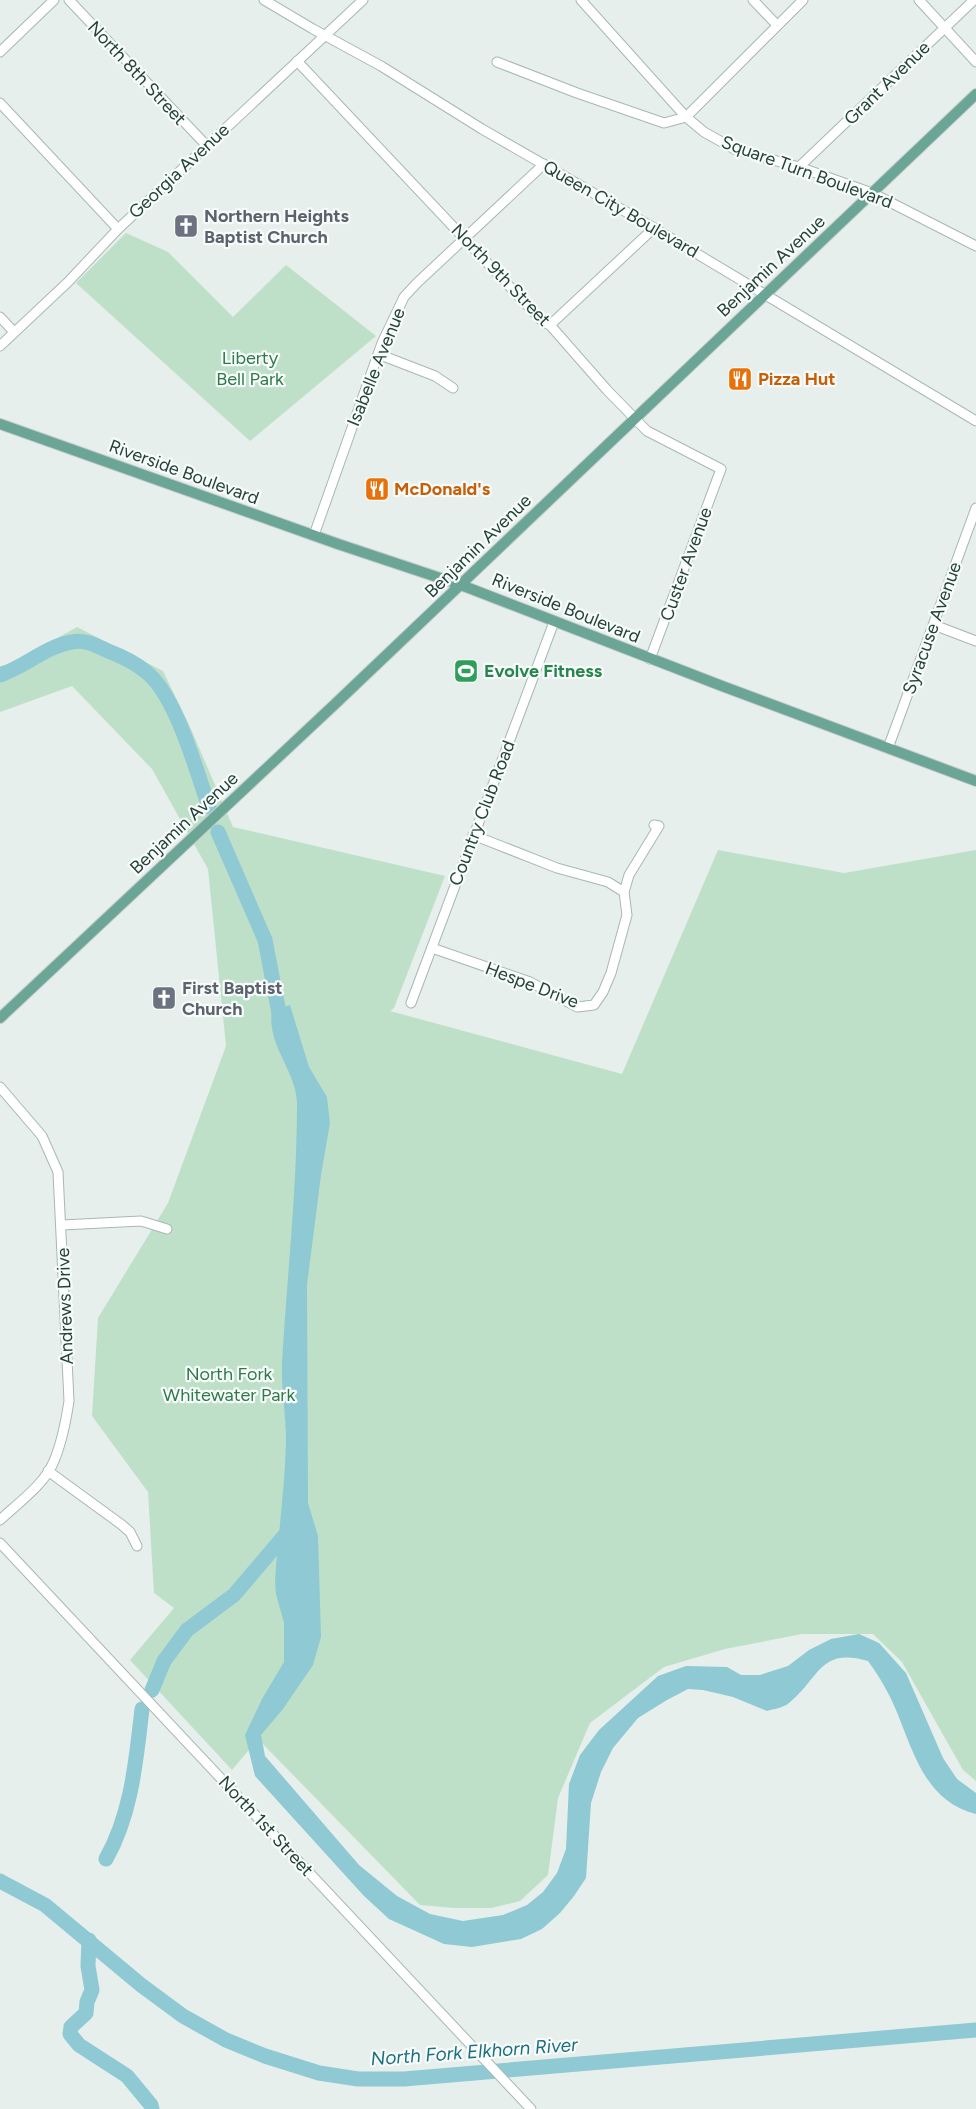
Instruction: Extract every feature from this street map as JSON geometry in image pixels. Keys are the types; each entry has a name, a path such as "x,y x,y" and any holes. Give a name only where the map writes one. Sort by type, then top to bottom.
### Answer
{"main road":[{"name":"Benjamin Avenue","path":"0,1018 461,585 976,94"},
{"name":"Riverside Boulevard","path":"0,424 461,585 650,659 976,781"}],"street":[{"path":"0,52 54,0"},
{"name":"North 8th Street","path":"69,0 206,145"},
{"name":"Queen City Boulevard","path":"264,0 381,66 482,129 654,228 976,421"},
{"name":"Georgia Avenue","path":"0,346 68,282 118,229 206,145 363,0"},
{"name":"Square Turn Boulevard","path":"581,0 686,117 704,132 736,150 800,167 872,193 976,246"},
{"path":"753,0 777,25"},
{"path":"497,62 577,93 664,123 686,117 804,0"},
{"path":"919,0 976,62"},
{"name":"Grant Avenue","path":"800,167 974,0"},
{"name":"North 9th Street","path":"297,61 543,322 550,325 606,390 647,431 721,469"},
{"path":"0,103 118,229"},
{"name":"Isabelle Avenue","path":"314,535 378,354 404,297 544,164"},
{"path":"550,325 654,228"},
{"path":"0,317 14,332"},
{"path":"378,354 435,376 453,388"},
{"name":"Custer Avenue","path":"650,659 721,469"},
{"name":"Syracuse Avenue","path":"888,748 975,511"},
{"name":"Country Club Road","path":"411,1003 554,622"},
{"path":"934,625 976,641"},
{"path":"473,834 556,868 608,882 624,892 629,875 659,826 654,825"},
{"name":"Hespe Drive","path":"432,948 530,982 577,1007 590,1006 594,1004 603,992 611,973 627,915 624,892"},
{"name":"Andrews Drive","path":"0,1087 42,1136 58,1172 69,1401 65,1425 54,1461 37,1486 0,1520"},
{"path":"62,1225 141,1221 167,1229"},
{"path":"48,1471 122,1525 130,1532 137,1546"},
{"name":"North 1st Street","path":"0,1543 531,2109"}],"green space":[{"name":"Liberty Bell Park","path":"126,233 168,252 233,317 286,265 376,336 250,441 76,283"},
{"name":"North Fork Whitewater Park","path":"77,627 163,671 191,729 233,827 445,876 394,1008 390,1011 622,1074 718,850 844,873 976,850 976,1781 963,1770 902,1662 873,1634 802,1634 725,1649 664,1667 590,1723 558,1798 548,1875 520,1901 491,1908 454,1908 420,1905 258,1739 232,1770 130,1660 174,1608 154,1593 148,1492 92,1416 98,1318 168,1203 226,1046 208,869 152,769 72,686 0,712 0,666 13,663"}],"water":[{"path":"290,1005 309,1067 327,1097 330,1123 321,1175 307,1285 308,1503 318,1536 321,1637 313,1665 283,1709 261,1735 265,1756 359,1865 397,1896 430,1914 463,1921 503,1915 527,1905 543,1892 557,1873 566,1849 569,1784 580,1755 599,1730 658,1676 686,1666 727,1667 741,1675 760,1675 788,1666 809,1650 831,1639 859,1634 879,1643 906,1673 943,1758 957,1779 976,1793 976,1814 959,1808 933,1787 916,1758 887,1691 868,1661 839,1658 830,1662 822,1667 787,1705 767,1711 733,1697 703,1690 688,1689 638,1718 613,1748 601,1772 591,1803 586,1878 560,1913 542,1929 521,1939 472,1947 444,1944 389,1919 364,1896 255,1776 245,1735 262,1699 284,1662 284,1623 276,1594 275,1581 285,1459 286,1431 282,1362 294,1201 297,1104 296,1092 273,1035 271,1023 272,1011"}],"waterway":[{"path":"0,675 62,644 77,641 95,645 136,665 156,682 175,714 184,734 209,807"},
{"path":"218,832 265,940 280,1018 284,1027"},
{"path":"152,1690 164,1661 187,1630 234,1595 291,1528"},
{"path":"106,1859 122,1823 132,1786 142,1709"},
{"name":"North Fork Elkhorn River","path":"0,1881 45,1905 141,1985 183,2016 226,2040 265,2056 319,2073 358,2079 404,2079 976,2030"},
{"path":"89,1940 88,1966 92,1990 87,2002 86,2013 71,2027 70,2034 79,2045 127,2076 151,2105 152,2109"}],"place":[{"name":"Northern Heights Baptist Church","path":"186,226"},
{"name":"Pizza Hut","path":"740,379"},
{"name":"McDonald's","path":"377,489"},
{"name":"Evolve Fitness","path":"466,671"},
{"name":"First Baptist Church","path":"164,998"}]}
